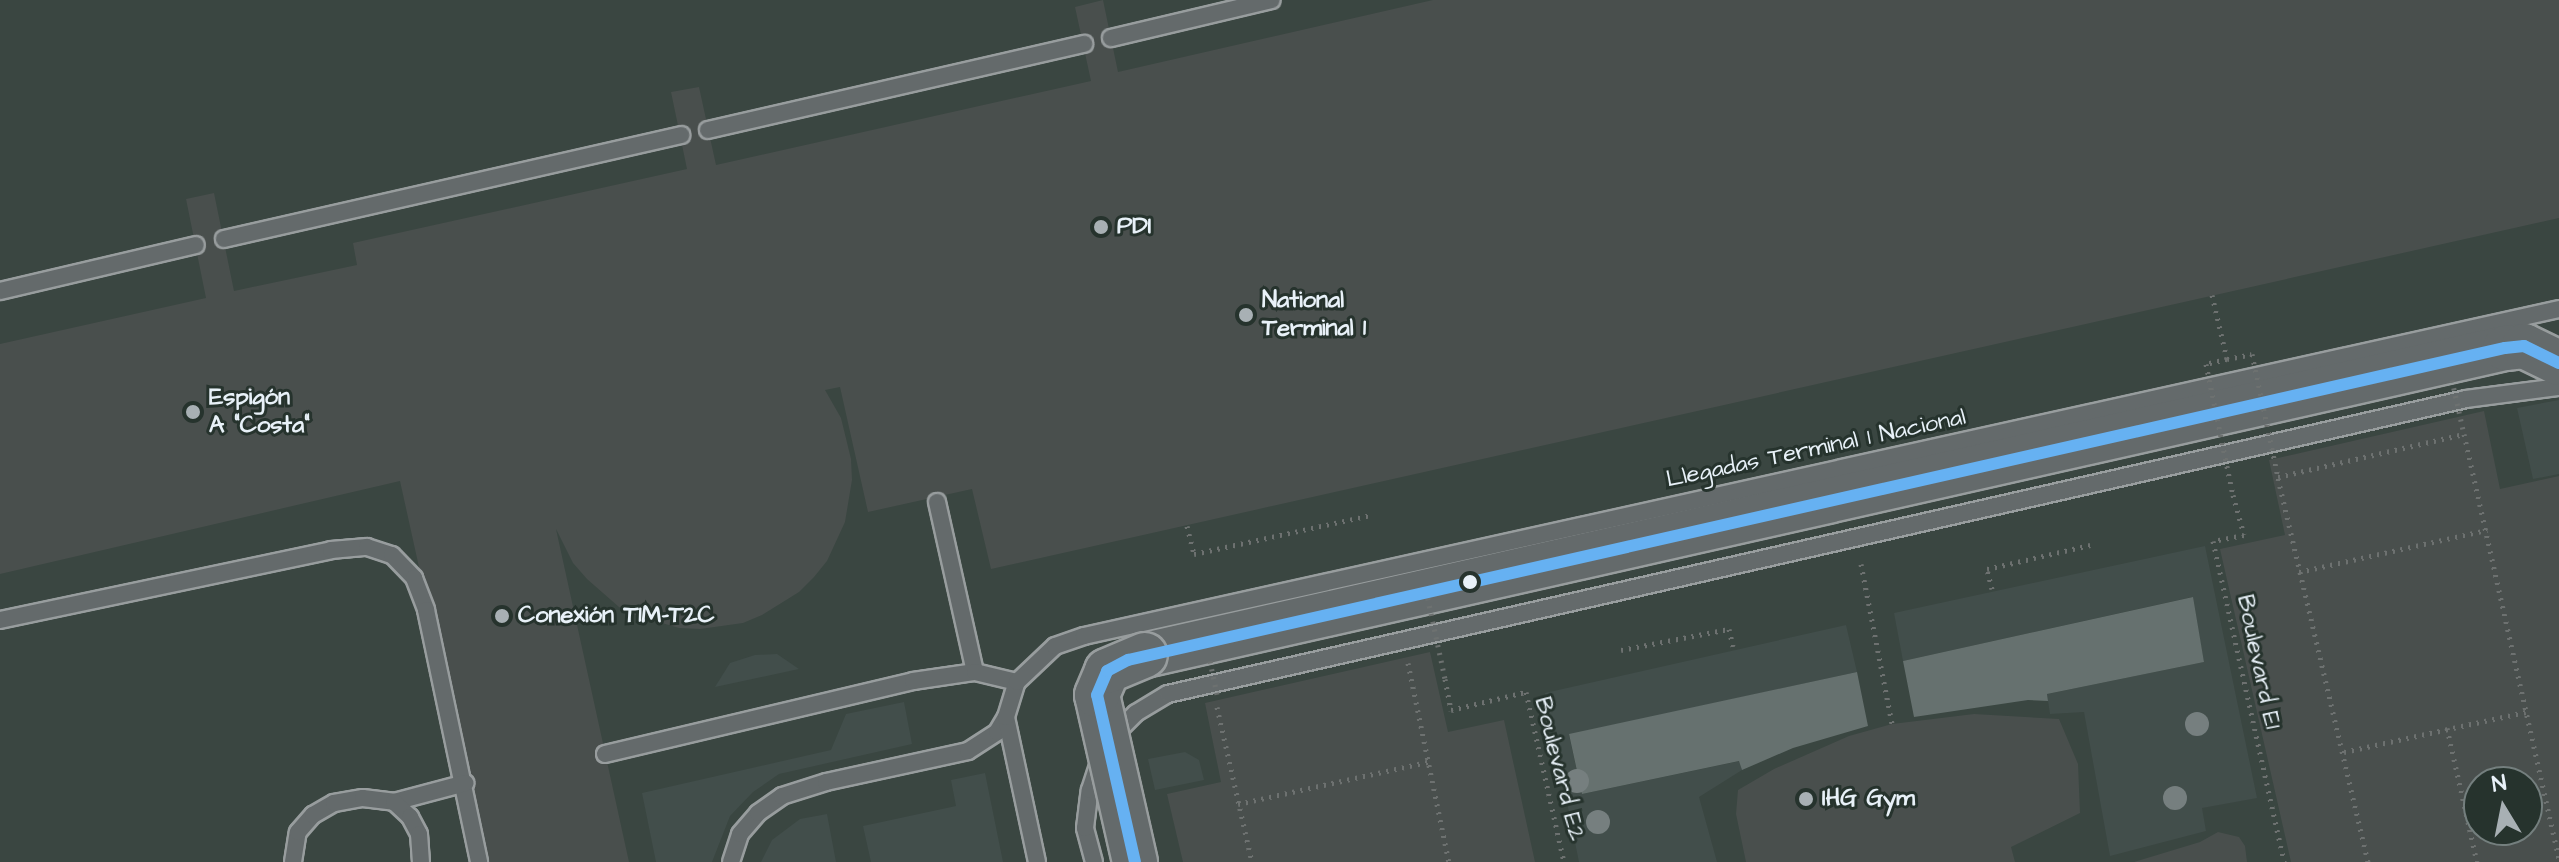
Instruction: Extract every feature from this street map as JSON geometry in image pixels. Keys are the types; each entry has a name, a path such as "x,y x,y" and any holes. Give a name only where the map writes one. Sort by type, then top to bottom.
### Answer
{"highway":[{"path":"1135,862 1097,695 1107,671 1145,655 2505,348 2524,346 2559,363"}],"lane":[{"path":"1111,38 1272,0"},
{"path":"708,130 1084,44"},
{"path":"224,239 681,135"},
{"path":"0,291 196,245"},
{"name":"Llegadas Terminal 1 Nacional","path":"1017,682 1055,646 1084,636 2559,309"},
{"path":"1094,862 1085,828 1090,790 1101,756 1114,732 1168,694 1463,624 1857,539 2466,399 2559,387"},
{"path":"937,502 975,672"},
{"path":"0,620 331,550 378,549 401,563 419,586 479,862"},
{"path":"605,754 913,681 975,672 1017,682 1006,717 997,732 968,751 826,782 782,796 758,813 740,834 731,862"},
{"path":"1006,717 1037,862"},
{"path":"293,862 298,832 313,815 334,803 363,798 394,802 464,784"},
{"path":"394,802 410,817 419,834 421,862"}],"path":[{"path":"2212,295 2227,359"},
{"path":"2216,411 2206,364 2252,354 2299,572 2368,862"},
{"path":"2452,380 2559,860"},
{"name":"Boulevard E1","path":"2216,411 2244,535 2213,541 2284,862"},
{"path":"2278,477 2464,434"},
{"path":"1187,526 1194,554 1372,515"},
{"path":"2299,572 2487,530"},
{"path":"1857,539 1892,724"},
{"path":"1992,589 1987,569 2090,545"},
{"name":"Boulevard E2","path":"1426,590 1451,710 1526,692 1564,862"},
{"path":"1621,650 1729,629 1733,647"},
{"path":"1210,661 1218,698 1217,710 1252,862"},
{"path":"1407,661 1449,862"},
{"path":"2344,752 2526,712"},
{"path":"2447,728 2477,862"},
{"path":"1238,804 1428,762"}],"shaded area":[{"path":"0,0 2559,0 2559,862 0,862"},
{"path":"2559,400 2559,474 2533,479 2517,408"},
{"path":"2205,546 2257,798 2202,808 2206,831 2110,856 2084,712 2050,714 2047,694 2204,662 2192,597 1903,661 1894,613"},
{"path":"2193,597 2204,662 2047,694 2048,701 2028,700 1914,717 1903,661"},
{"path":"1846,625 1857,672 1569,735 1582,794 1740,761 1742,770 1699,797 1717,862 1579,862 1545,693"},
{"path":"777,654 799,669 715,687 730,663 755,655"},
{"path":"1857,672 1868,726 1793,748 1742,770 1739,761 1582,794 1569,734"},
{"path":"904,702 912,744 779,774 753,792 730,816 712,862 656,862 642,793 831,750 846,714"},
{"path":"1185,752 1199,760 1204,780 1155,790 1148,759"},
{"path":"985,773 1003,862 871,862 863,826 956,806 951,780"},
{"path":"827,814 836,862 761,862 772,840 800,819"}],"building":[{"name":"National Terminal 1","path":"1103,0 1118,72 1433,0 2559,0 2559,218 991,569 972,489 868,512 840,387 825,390 841,418 851,459 852,480 845,522 827,561 814,577 799,592 762,615 743,623 700,629 679,628 638,616 619,607 587,579 573,563 556,529 629,862 484,862 400,481 0,574 0,344 206,298 186,199 214,193 234,291 357,265 353,243 687,169 671,92 699,87 716,165 1091,81 1075,7"},
{"path":"2484,411 2500,489 2559,476 2559,862 2291,862 2220,549 2285,535 2269,460"},
{"path":"1430,652 1448,732 1504,720 1535,862 1183,862 1167,794 1221,782 1205,703"},
{"path":"1974,714 2059,719 2078,764 2080,813 2011,847 2015,862 1746,862 1736,814 1738,790 1774,769 1849,736 1892,724"},
{"path":"2218,832 2239,837 2245,846 2247,862 2134,862 2200,842"}],"transit line":[{"path":"1135,862 1097,695 1107,671 1128,660 2505,348 2524,346 2559,363"}],"place":[{"name":"PDI","path":"1101,227"},
{"name":"National Terminal 1","path":"1246,315"},
{"name":"Espigón A \"Costa\"","path":"193,412"},
{"name":"Conexión T1M-T2C","path":"502,616"},
{"name":"IHG Gym","path":"1806,799"}]}
